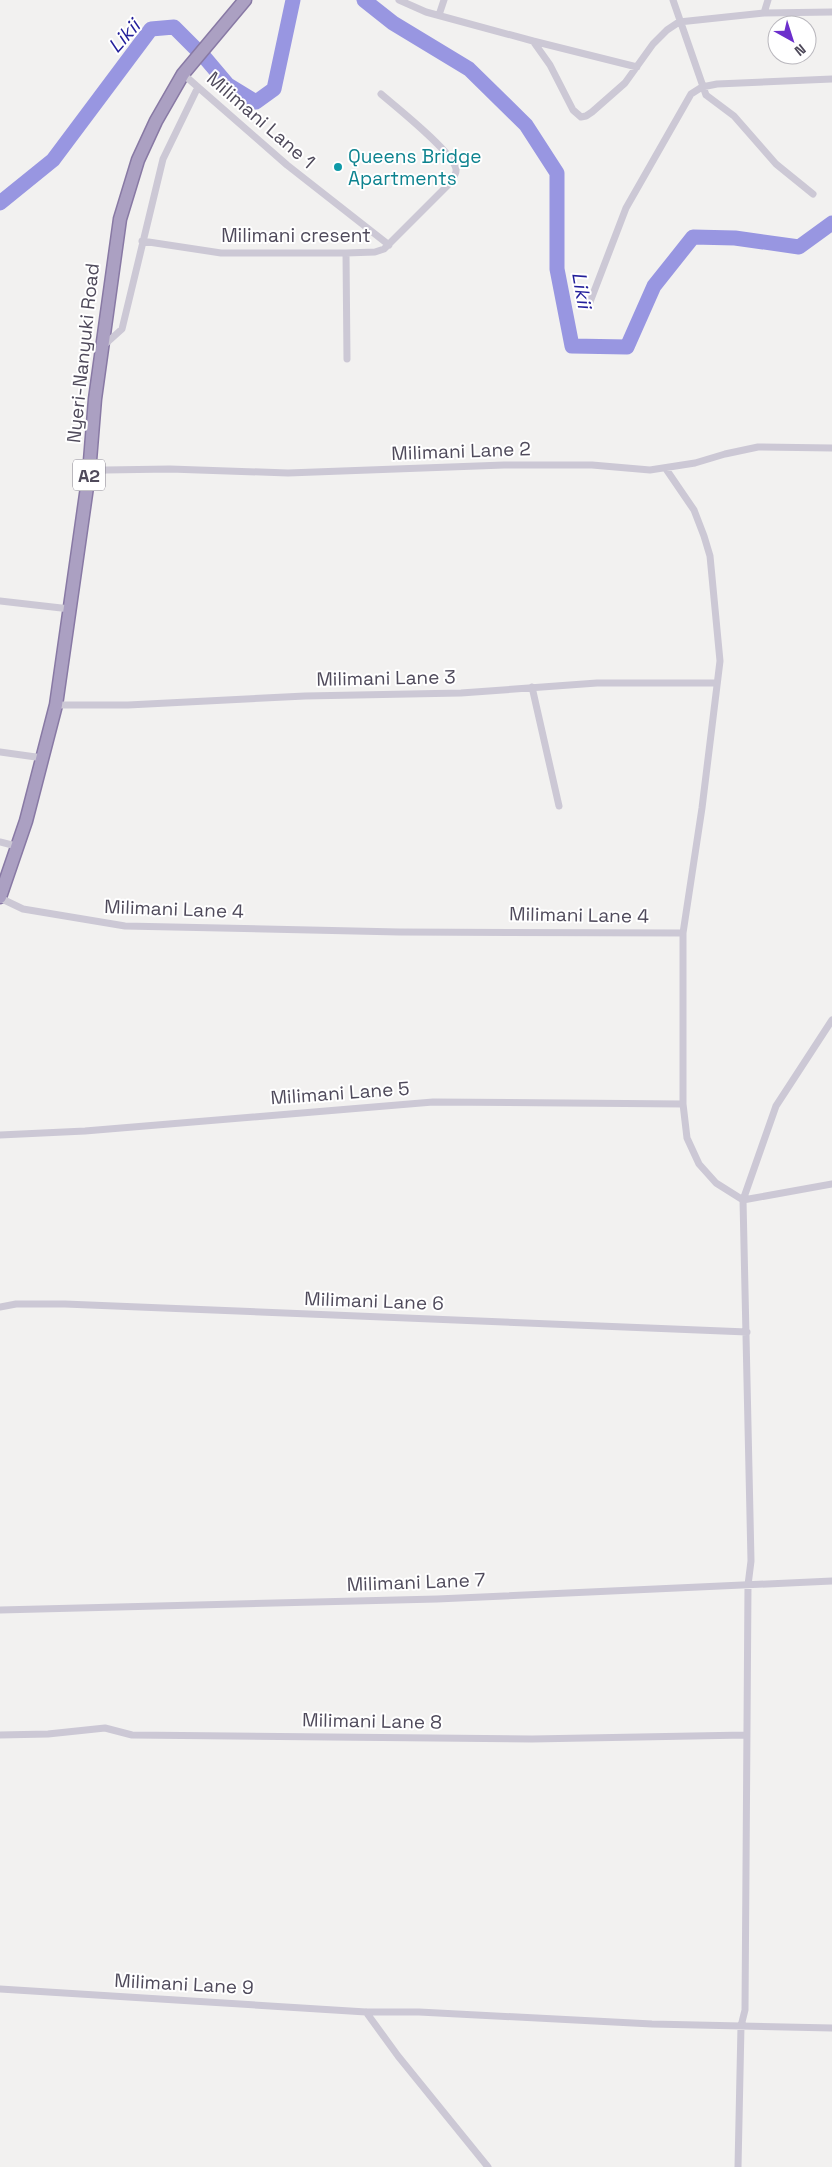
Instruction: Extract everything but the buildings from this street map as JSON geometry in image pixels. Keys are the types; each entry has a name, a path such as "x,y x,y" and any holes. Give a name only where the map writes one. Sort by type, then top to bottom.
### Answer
{"highway":[{"name":"Nyeri-Nanyuki Road","path":"0,898 44,758 56,705 89,474 113,256 128,188 156,121 183,74 240,2"}],"street":[{"path":"399,0 439,15 638,67"},
{"path":"439,15 444,0"},
{"path":"672,0 706,95 741,123 776,164 813,194"},
{"path":"764,13 768,0"},
{"path":"533,41 550,65 573,110 581,117 592,112 625,82 654,44 667,30 680,22 764,13 832,12"},
{"name":"Milimani Lane 1","path":"183,74 288,165 389,245"},
{"path":"590,302 626,208 691,94 702,87 718,84 832,79"},
{"path":"102,347 122,329 163,159 176,127 198,87"},
{"name":"Milimani cresent","path":"142,241 221,253 375,252 389,245 455,177 456,168 433,140 381,94"},
{"path":"346,253 347,358"},
{"name":"Milimani Lane 2","path":"89,474 106,470 170,469 288,473 520,465 666,469 758,447 832,448"},
{"path":"666,469 694,510 710,556 720,661 684,932 683,1104 687,1138 700,1164 716,1183 743,1200 832,1184"},
{"path":"0,601 70,609"},
{"name":"Milimani Lane 3","path":"56,705 128,705 305,696 461,693 597,683 718,683"},
{"path":"532,688 560,806"},
{"path":"0,752 44,758"},
{"path":"0,842 16,846"},
{"name":"Milimani Lane 4","path":"0,898 23,909 124,926 400,932 684,932"},
{"path":"738,2167 741,2026 745,2010 746,1735 748,1585 751,1553 743,1200 776,1106 832,1020"},
{"name":"Milimani Lane 5","path":"0,1135 85,1131 432,1102 683,1104"},
{"name":"Milimani Lane 6","path":"0,1307 16,1304 65,1304 268,1314 498,1320 746,1332"},
{"name":"Milimani Lane 7","path":"0,1610 438,1600 832,1581"},
{"name":"Milimani Lane 8","path":"0,1735 48,1734 105,1728 132,1735 559,1739 746,1735"},
{"name":"Milimani Lane 9","path":"0,1989 366,2012 419,2012 741,2026 832,2028"},
{"path":"366,2012 398,2056 488,2167"}],"waterway":[{"name":"Likii","path":"0,203 53,160 151,29 174,27 206,59 228,85 256,102 274,89 293,0"},
{"name":"Likii","path":"364,0 393,23 469,69 526,125 557,173 557,269 572,346 627,347 654,286 693,237 735,238 799,247 832,223"}],"place":[{"name":"Queens Bridge Apartments","path":"338,167"}]}
